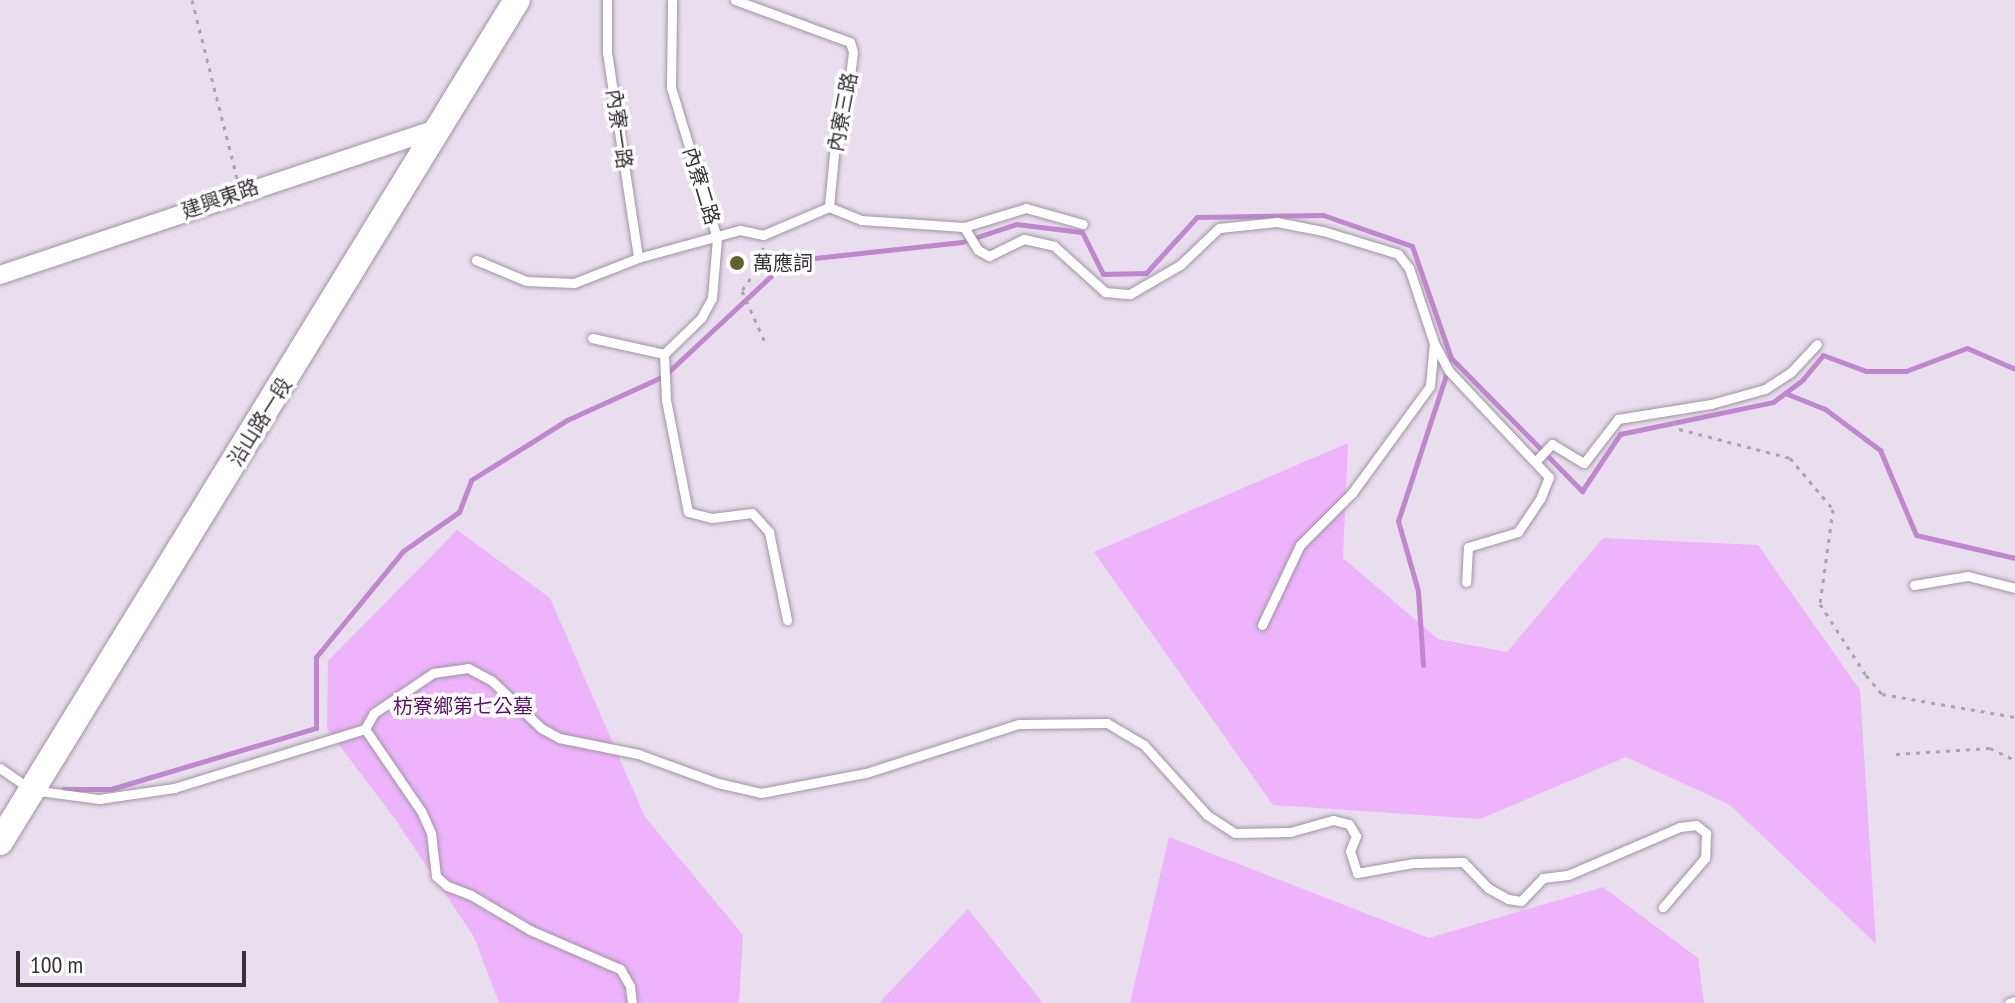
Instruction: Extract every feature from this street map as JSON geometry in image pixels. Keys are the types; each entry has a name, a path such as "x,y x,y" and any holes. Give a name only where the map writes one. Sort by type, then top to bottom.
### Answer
{"main road":[{"name":"沿山路一段","path":"0,842 442,127 517,0"}],"street":[{"name":"建興東路","path":"0,275 442,127"}],"lane":[{"name":"內寮一路","path":"607,0 607,52 638,258"},
{"name":"內寮二路","path":"664,357 701,318 712,298 717,238 671,88 672,0"},
{"name":"內寮三路","path":"735,0 850,42 853,52 848,90 838,113 829,207"},
{"path":"476,260 526,281 574,283 638,258 740,230 763,235 829,207 861,220 965,228 1026,208 1083,224"},
{"path":"965,228 976,247 989,256 1024,239 1054,246 1105,292 1130,294 1180,265 1219,228 1277,222 1323,231 1398,254 1409,268 1434,343 1449,371 1538,459 1549,477 1540,499 1518,532 1468,547 1466,582"},
{"path":"592,338 664,357 665,389 688,512 712,518 752,513 769,532 787,620"},
{"path":"1262,625 1300,545 1352,493 1430,386 1434,343"},
{"path":"1538,459 1552,444 1584,463 1618,419 1711,404 1765,389 1791,372 1817,344"},
{"path":"1914,585 1968,576 2015,588"},
{"path":"0,768 32,790 99,799 174,788 365,729 374,713 433,673 468,668 491,680 541,728 559,738 638,754 718,783 761,793 866,773 1019,724 1107,723 1144,745 1207,815 1235,833 1290,832 1333,820 1349,824 1356,836 1350,851 1357,873 1414,863 1463,862 1488,888 1508,899 1521,901 1543,878 1568,875 1680,827 1696,825 1706,833 1705,858 1663,907"},
{"path":"365,729 421,811 431,833 436,876 447,886 471,895 530,930 620,969 630,986 632,1003"},
{"path":"2009,1003 2015,1001"}],"path":[{"path":"192,0 241,192"},
{"path":"763,235 762,262 742,291 765,342"},
{"path":"1679,429 1790,458 1833,509 1820,604 1882,694 2015,717"},
{"path":"1896,754 1990,748 2015,760"}],"green space":[{"path":"1348,443 1343,558 1438,639 1507,652 1603,538 1758,545 1860,690 1876,944 1730,805 1626,757 1480,819 1273,805 1094,552"},
{"name":"枋寮鄉第七公墓","path":"457,530 550,598 645,817 743,935 739,1003 499,1003 474,937 395,819 327,729 328,661"},
{"path":"1169,837 1429,938 1603,887 1698,958 1704,1003 1130,1003"},
{"path":"968,909 1043,1003 879,1003"}],"waterway":[{"path":"64,789 111,789 316,728 316,657 403,551 459,512 471,480 567,420 664,376 787,261 962,242 1016,224 1082,232 1103,274 1146,273 1197,217 1323,215 1412,246 1451,358 1582,491 1620,434 1773,402 1803,379 1823,355 1866,371 1906,371 1967,348 2015,369"},
{"path":"1423,665 1418,591 1398,521 1448,369"},
{"path":"1785,393 1825,409 1880,450 1916,535 2015,558"}],"place":[{"name":"萬應詞","path":"737,263"}]}
